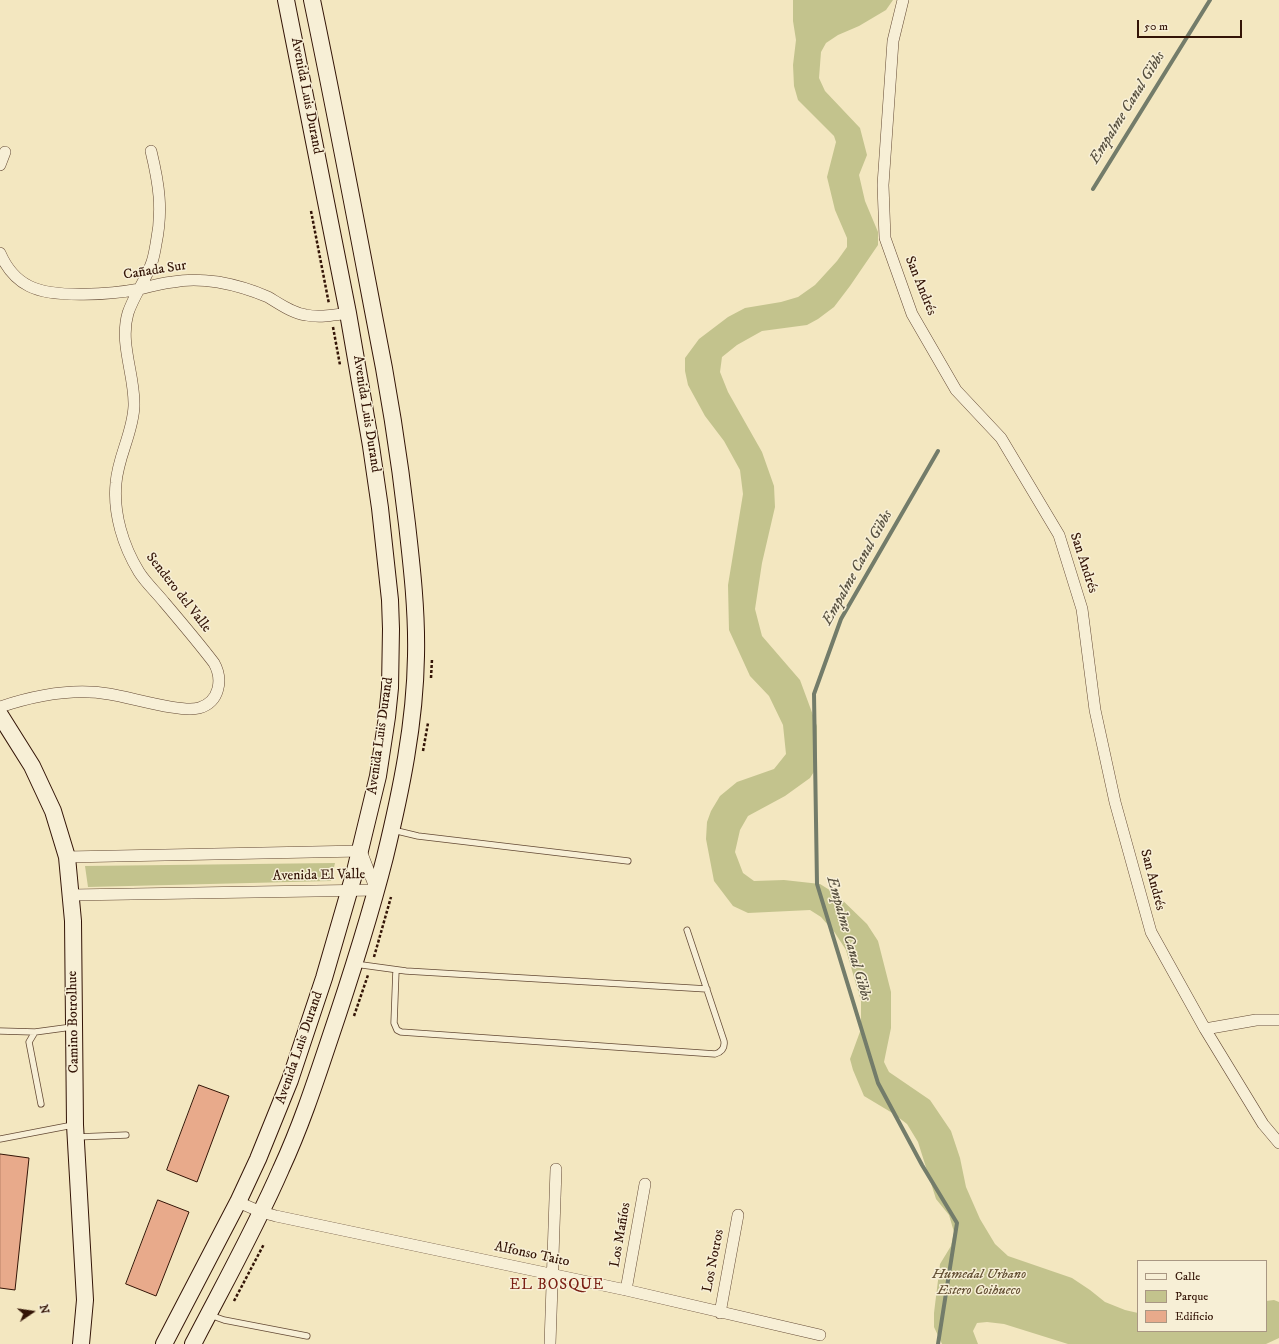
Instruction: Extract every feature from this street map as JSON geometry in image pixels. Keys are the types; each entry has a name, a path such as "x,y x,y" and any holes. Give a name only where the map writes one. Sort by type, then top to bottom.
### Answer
{"street":[{"name":"Avenida Luis Durand","path":"164,1344 238,1202 261,1152 290,1080 324,978 360,851 378,776 390,688 391,629 388,571 364,400 286,0"},
{"name":"Avenida Luis Durand","path":"193,1344 261,1212 298,1129 313,1088 355,964 392,829 408,751 415,689 416,629 412,568 398,455 384,364 312,0"},
{"name":"San Andrés","path":"903,0 893,41 883,185 885,238 912,314 956,390 1001,438 1059,535 1082,609 1095,710 1116,802 1151,932 1205,1029 1263,1124 1279,1143"},
{"path":"140,289 153,260 160,224 159,186 151,151"},
{"path":"0,165 5,152"},
{"name":"Cañada Sur","path":"0,252 7,267 14,275 30,287 39,290 86,295 108,294 175,281 192,280 218,282 252,291 304,315 331,316 348,313"},
{"name":"Sendero del Valle","path":"0,707 22,700 43,696 86,693 108,694 184,709 198,709 210,702 218,691 220,677 214,663 140,573 125,542 117,511 115,497 117,470 132,423 134,406 134,397 126,349 126,326 131,305 140,289"},
{"name":"Camino Botrolhue","path":"0,715 32,766 53,811 67,857 71,895 76,1131 85,1300 82,1344"},
{"name":"Avenida El Valle","path":"67,857 360,851 376,890 71,895"},
{"path":"1205,1029 1256,1020 1279,1020"},
{"path":"550,1344 556,1169"},
{"name":"Los Mañíos","path":"626,1290 645,1184"},
{"name":"Alfonso Taito","path":"238,1202 261,1212 626,1290 820,1335"},
{"name":"Los Notros","path":"720,1312 738,1215"}],"lane":[{"path":"392,829 418,836 628,861"},
{"path":"396,970 394,1023 397,1030 401,1032 715,1054 722,1051 724,1048 724,1041 687,930"},
{"path":"355,964 396,970 707,989"},
{"path":"0,1031 35,1032 74,1027"},
{"path":"35,1032 29,1042 40,1104"},
{"path":"0,1139 76,1131 126,1135"},
{"path":"208,1315 224,1320 307,1336"}],"path":[{"path":"310,204 341,370"},
{"path":"431,681 432,651"},
{"path":"423,753 428,717"},
{"path":"353,1020 386,919 393,891"},
{"path":"224,1320 265,1242"}],"green space":[{"name":"Humedal Urbano Estero Coihueco","path":"793,0 893,0 886,10 859,26 838,35 826,43 821,52 819,78 825,91 860,128 867,155 859,175 865,201 878,232 878,245 834,307 818,319 807,325 762,331 737,345 722,357 720,372 728,392 762,452 774,486 775,507 762,563 755,609 762,636 800,680 817,726 817,767 810,778 785,796 748,816 740,830 735,852 743,873 754,881 784,880 820,884 836,894 867,924 878,941 891,992 891,1028 884,1062 889,1072 930,1100 951,1131 960,1158 966,1187 980,1219 995,1244 1008,1256 1072,1278 1105,1302 1125,1310 1137,1313 1137,1332 1267,1332 1267,1301 1274,1300 1279,1302 1279,1338 1266,1344 1068,1344 1004,1324 987,1322 977,1323 973,1331 978,1344 942,1344 934,1327 934,1313 940,1264 951,1246 954,1232 949,1215 936,1199 918,1142 907,1124 894,1114 864,1096 853,1070 850,1059 861,1029 861,1001 846,950 835,933 821,917 810,910 748,913 733,906 714,881 706,839 707,822 711,811 720,796 737,782 774,769 786,754 783,725 769,696 750,676 729,630 728,585 743,494 740,470 724,441 705,416 688,385 685,371 685,358 699,339 728,317 745,308 781,302 798,297 815,285 837,261 847,247 847,238 835,210 827,177 836,142 834,136 798,100 794,86 793,65 796,40 793,21"},
{"path":"335,863 331,881 88,887 85,866"}],"building":[{"path":"199,1085 229,1096 197,1182 167,1170"},
{"path":"0,1154 29,1158 15,1290 0,1288"},
{"path":"158,1200 189,1212 156,1296 126,1284"}],"waterway":[{"name":"Empalme Canal Gibbs","path":"1093,189 1210,0"},
{"name":"Empalme Canal Gibbs","path":"938,451 841,619 814,694 817,884 878,1083 922,1165 957,1223 938,1344"}],"district":[{"name":"EL BOSQUE","path":"557,1286"}]}
